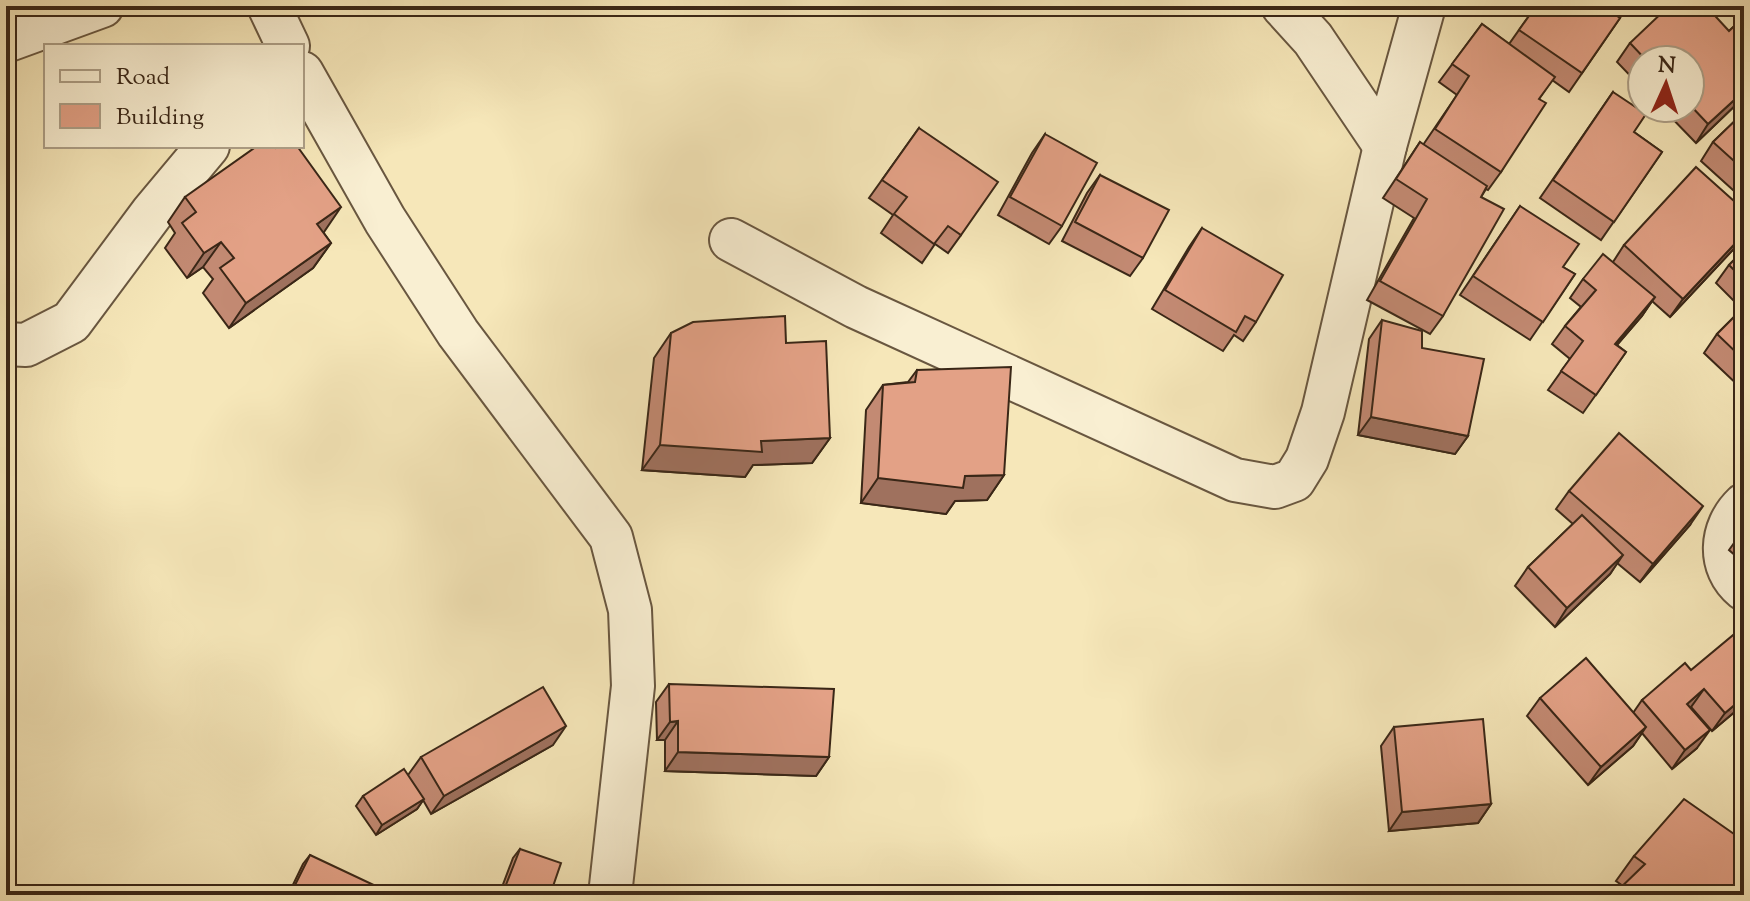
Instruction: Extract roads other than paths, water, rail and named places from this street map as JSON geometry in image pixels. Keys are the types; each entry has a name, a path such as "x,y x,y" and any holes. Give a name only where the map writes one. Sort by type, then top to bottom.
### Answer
{"street":[{"path":"6,41 102,6"},
{"path":"269,6 287,44"},
{"path":"1283,6 1313,39 1385,146"},
{"path":"731,240 856,307 1235,480 1275,487 1294,480 1307,459 1323,412 1385,146 1424,6"},
{"path":"304,77 385,220 458,333 611,537 630,610 633,686 610,895"},
{"path":"6,344 26,345 71,322 152,213 206,148"},
{"path":"1744,505 1736,513 1726,537 1724,559 1744,589"}]}
